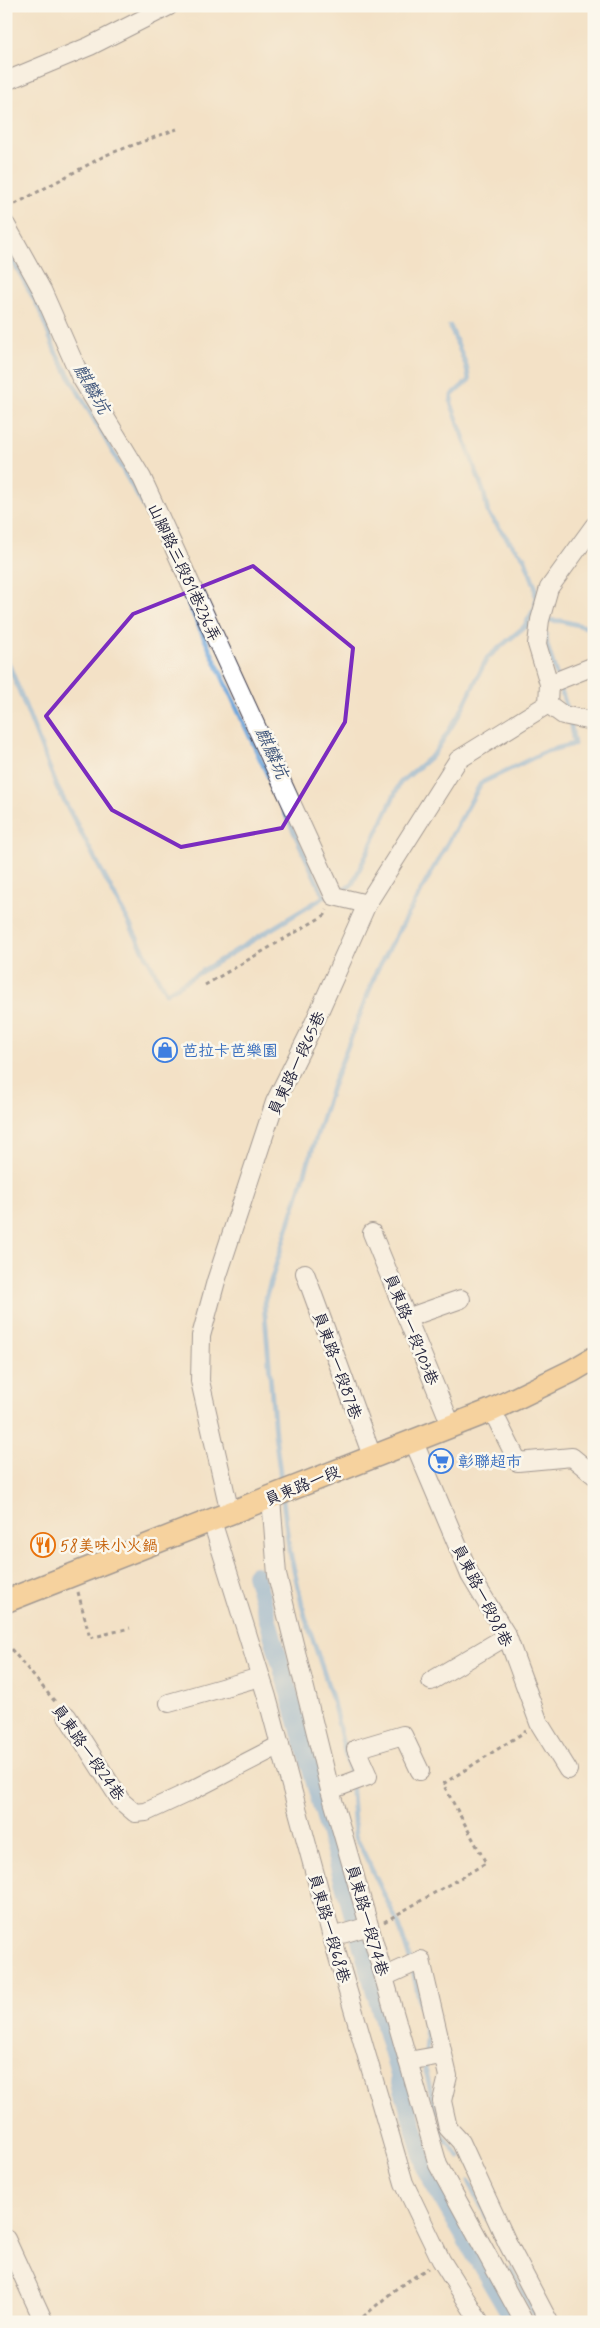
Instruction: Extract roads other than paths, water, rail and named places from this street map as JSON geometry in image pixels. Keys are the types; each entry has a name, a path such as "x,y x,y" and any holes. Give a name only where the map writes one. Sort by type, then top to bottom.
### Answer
{"main road":[{"name":"員東路一段","path":"6,1601 492,1410 572,1371 594,1358"}],"street":[{"path":"6,81 90,46 169,6"},
{"name":"山腳路三段81巷236弄","path":"6,225 42,290 80,376 142,478 334,896 367,904"},
{"path":"594,526 549,588 542,612 537,644 549,684 548,704 563,715 592,721 594,724"},
{"path":"549,684 594,666"},
{"name":"員東路一段65巷","path":"221,1517 200,1381 201,1336 216,1281 275,1102 310,1032 367,904 458,760 548,704"},
{"name":"員東路一段103巷","path":"372,1233 451,1425"},
{"name":"員東路一段87巷","path":"305,1273 372,1456"},
{"path":"407,1318 460,1299"},
{"path":"492,1410 518,1462 572,1457 594,1475"},
{"name":"員東路一段98巷","path":"413,1440 470,1575 507,1636 539,1723 568,1770"},
{"name":"員東路一段74巷","path":"271,1498 277,1575 330,1790 438,2165 524,2322"},
{"name":"員東路一段68巷","path":"221,1517 260,1677 332,1937 404,2183 441,2260 480,2322"},
{"path":"431,1681 507,1636"},
{"path":"169,1703 260,1677"},
{"name":"員東路一段24巷","path":"67,1716 121,1801 135,1813 146,1812 280,1745"},
{"path":"330,1790 368,1776 356,1750 403,1735 420,1771"},
{"path":"332,1937 369,1926"},
{"path":"384,1977 421,1960 448,2076 442,2101 448,2128 461,2142 507,2242 549,2322"},
{"path":"408,2061 442,2055"},
{"path":"6,2239 44,2322"}],"waterway":[{"name":"麒麟坑","path":"6,248 39,308 55,351 144,507 324,897 330,894"},
{"path":"450,326 466,365 469,380 452,395 451,403 484,493 488,513 512,545 524,557 535,586 536,606 524,627"},
{"name":"麒麟坑","path":"544,620 562,621 594,629"},
{"name":"麒麟坑","path":"338,891 352,885 400,783 434,754 460,713 487,658 524,627 536,623"},
{"path":"546,634 547,645 568,712"},
{"path":"6,657 57,787 166,993 324,897"},
{"path":"282,1488 275,1434 264,1303 332,1087 377,970 481,783 547,751 574,744 570,720"},
{"path":"283,1499 289,1548 304,1613 332,1697 351,1779 355,1835 398,1923 412,1966 427,2037 425,2068 436,2113"},
{"path":"255,1575 427,2173 514,2322"},
{"path":"440,2131 459,2157"},
{"path":"469,2181 487,2218"},
{"path":"511,2269 538,2322"}],"place":[{"name":"芭拉卡芭樂園","path":"165,1050"},
{"name":"彰聯超市","path":"441,1461"},
{"name":"58美味小火鍋","path":"43,1545"}]}
